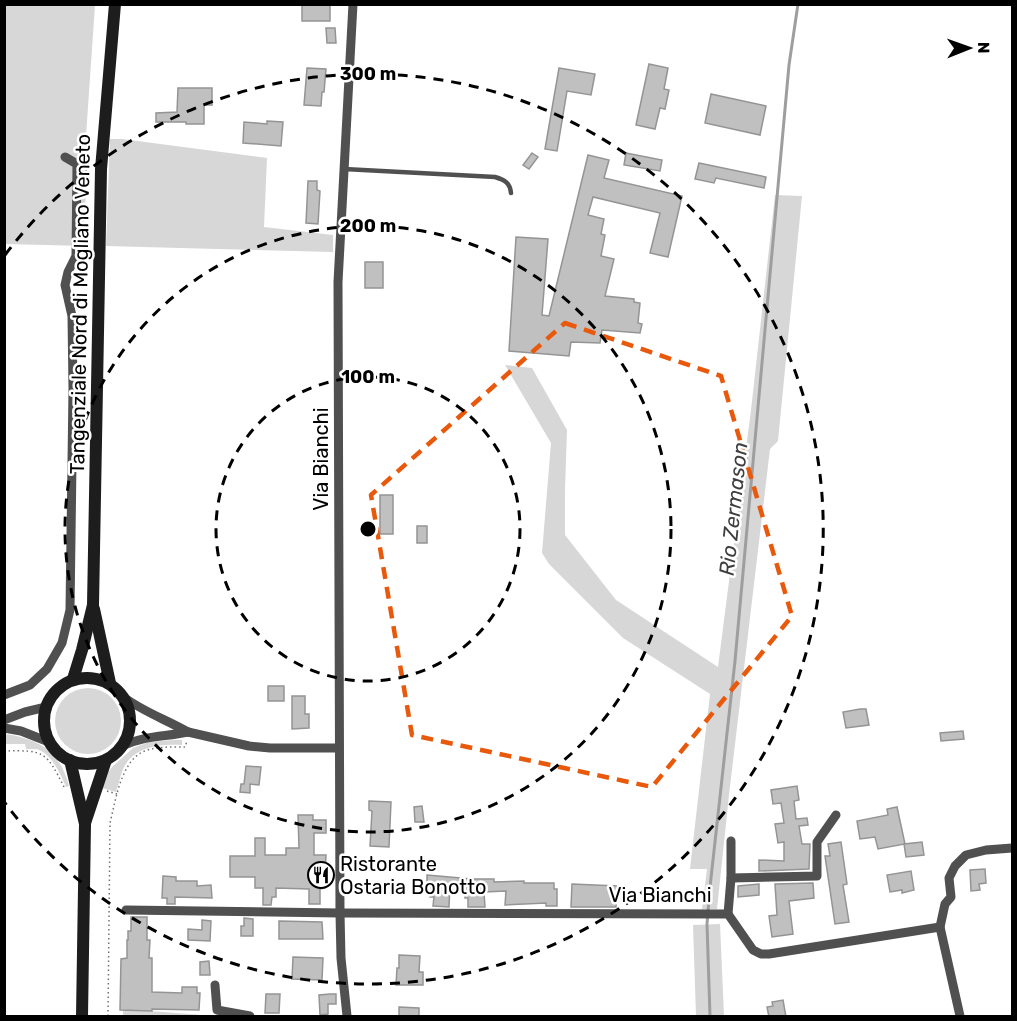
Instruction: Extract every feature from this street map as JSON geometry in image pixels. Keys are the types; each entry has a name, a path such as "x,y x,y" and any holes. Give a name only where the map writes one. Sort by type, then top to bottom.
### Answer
{"main road":[{"name":"Tangenziale Nord di Mogliano Veneto","path":"93,605 100,169 115,4"},
{"path":"73,679 93,605"},
{"path":"93,605 110,683"},
{"path":"99,678 110,683 125,698 129,707 131,717 128,737 115,754 106,760 88,764 62,756 49,742 45,730 46,707 52,694 73,679 99,678"},
{"path":"70,760 85,824 82,1017"},
{"path":"85,824 106,760"}],"street":[{"name":"Via Bianchi","path":"347,1017 341,958 340,913 338,282 353,4"},
{"path":"4,695 30,685 46,669 62,643 70,610 73,389 72,316 66,285 68,272 76,256 77,164 65,157"},
{"path":"125,698 139,708 188,732 202,736 270,748 339,748"},
{"path":"4,720 46,707"},
{"path":"4,728 21,731 49,742"},
{"path":"122,746 149,737 188,732"},
{"path":"731,878 817,876 817,842 836,814"},
{"path":"723,914 731,878 732,841"},
{"path":"960,1017 940,927 945,904 951,897 949,878 955,866 966,855 986,850 1012,848"},
{"name":"Via Bianchi","path":"126,910 723,914 753,950 761,954 940,927"},
{"path":"215,985 217,1010 250,1017"}],"lane":[{"path":"344,169 495,177 510,185 511,193"}],"path":[{"path":"108,1017 110,823 124,773 140,753 166,747 185,747 187,740 202,736"},
{"path":"4,751 38,752 47,758 56,770 65,789"},
{"path":"102,790 118,794"}],"highlighted area":[{"path":"565,323 721,376 792,616 652,787 412,735 371,495"}],"shaded area":[{"path":"5,5 95,5 86,136 85,246 5,244"},
{"path":"110,139 267,158 264,227 333,235 333,252 106,246"},
{"path":"775,195 802,196 778,441 770,449 717,909 702,909 707,869 690,869 710,694 623,638 549,564 542,553 551,443 505,365 532,368 567,430 565,535 616,600 718,667 751,410"},
{"path":"94,688 112,697 119,708 121,721 119,734 112,745 101,752 82,754 64,745 57,734 55,715 64,697 75,690"},
{"path":"5,734 38,743 54,755 69,786 66,787 55,765 46,755 36,749 26,749 25,744 5,744"},
{"path":"182,740 182,745 157,746 134,755 123,769 116,792 102,788 106,775 112,767 133,748 149,742"},
{"path":"720,924 724,1016 696,1016 693,925"},
{"path":"123,1009 216,1016 123,1016"}],"building":[{"path":"302,4 330,4 330,21 302,21"},
{"path":"326,28 335,28 336,43 327,43"},
{"path":"649,64 668,68 664,89 669,90 665,109 660,108 655,129 636,125"},
{"path":"307,68 326,69 321,106 304,105"},
{"path":"559,68 595,74 591,95 567,91 557,151 545,149"},
{"path":"178,88 212,88 212,105 204,105 204,124 156,122 156,113 177,112"},
{"path":"711,94 766,106 760,135 705,123"},
{"path":"267,121 283,122 281,146 243,143 244,122 267,124"},
{"path":"532,153 538,157 529,169 523,165"},
{"path":"626,153 662,160 660,171 624,165"},
{"path":"588,155 609,160 604,178 682,196 668,257 650,253 660,213 593,197 588,215 604,219 601,234 605,235 601,256 614,259 605,296 634,299 634,302 640,303 638,323 642,324 640,333 602,330 600,343 571,342 569,356 509,351 516,237 548,239 542,315 549,316"},
{"path":"699,163 766,177 764,188 716,178 714,183 695,179"},
{"path":"308,181 317,181 317,190 320,191 318,224 306,223"},
{"path":"365,262 383,262 383,288 365,288"},
{"path":"380,495 393,495 393,534 380,534"},
{"path":"417,526 427,526 427,543 417,543"},
{"path":"268,686 284,686 284,701 268,701"},
{"path":"292,696 305,696 305,714 309,714 309,728 292,729"},
{"path":"866,709 869,725 846,728 843,712"},
{"path":"963,731 964,739 941,741 940,733"},
{"path":"246,766 261,767 259,785 250,784 250,793 240,792 241,784 244,784"},
{"path":"797,786 799,800 794,801 796,819 807,818 808,825 799,826 802,844 810,844 809,869 759,871 759,860 784,861 784,842 778,843 775,824 784,823 781,803 773,804 771,790"},
{"path":"369,801 391,802 389,847 370,846 372,811 369,810"},
{"path":"422,806 424,822 415,822 414,807"},
{"path":"897,807 905,844 878,849 875,837 860,839 857,821 888,815 887,809"},
{"path":"298,815 313,815 313,820 326,820 326,833 314,833 314,855 326,855 325,875 328,875 328,884 325,884 325,888 320,889 320,904 309,904 309,889 276,888 276,897 272,897 271,905 263,905 263,888 255,888 255,877 230,877 230,856 255,856 255,838 265,838 265,855 286,855 286,848 299,848"},
{"path":"841,842 847,884 843,885 849,922 835,924 825,856 830,856 828,844"},
{"path":"922,842 924,855 906,857 904,844"},
{"path":"985,869 986,883 979,884 980,890 971,891 970,870"},
{"path":"911,871 914,890 902,893 902,890 890,892 887,875"},
{"path":"427,875 494,879 494,882 554,883 554,889 557,889 557,906 546,906 546,903 505,905 506,891 484,892 485,907 468,907 468,898 465,898 465,884 450,884 449,907 433,906 434,897 430,897 431,886 427,886"},
{"path":"163,876 176,877 176,881 197,881 197,886 211,885 212,898 175,897 175,904 167,904 167,898 162,898"},
{"path":"813,883 814,898 789,901 793,934 772,937 769,916 777,915 775,884"},
{"path":"572,884 617,886 616,907 571,907"},
{"path":"759,884 759,895 738,897 738,886"},
{"path":"131,917 147,917 147,940 150,940 149,958 152,958 152,992 182,993 182,987 197,987 197,993 200,993 199,1010 120,1010 121,959 127,958"},
{"path":"244,918 253,919 253,936 241,936"},
{"path":"202,920 211,921 210,941 188,940 188,929 202,930"},
{"path":"279,921 322,922 323,939 279,939"},
{"path":"399,955 420,956 419,972 423,972 423,985 396,985"},
{"path":"293,957 323,958 322,980 292,979"},
{"path":"209,961 210,975 200,975 200,962"},
{"path":"266,994 280,994 279,1013 265,1013"},
{"path":"336,994 336,1004 328,1004 328,1014 320,1015 319,995"},
{"path":"783,1000 786,1017 769,1017 767,1007 773,1006 772,1002"},
{"path":"399,1007 419,1008 419,1017 399,1017"}],"waterway":[{"name":"Rio Zermason","path":"710,1016 707,924 710,887 735,661 789,65 798,4"}],"place":[{"name":"Ristorante Ostaria Bonotto","path":"321,875"}]}
